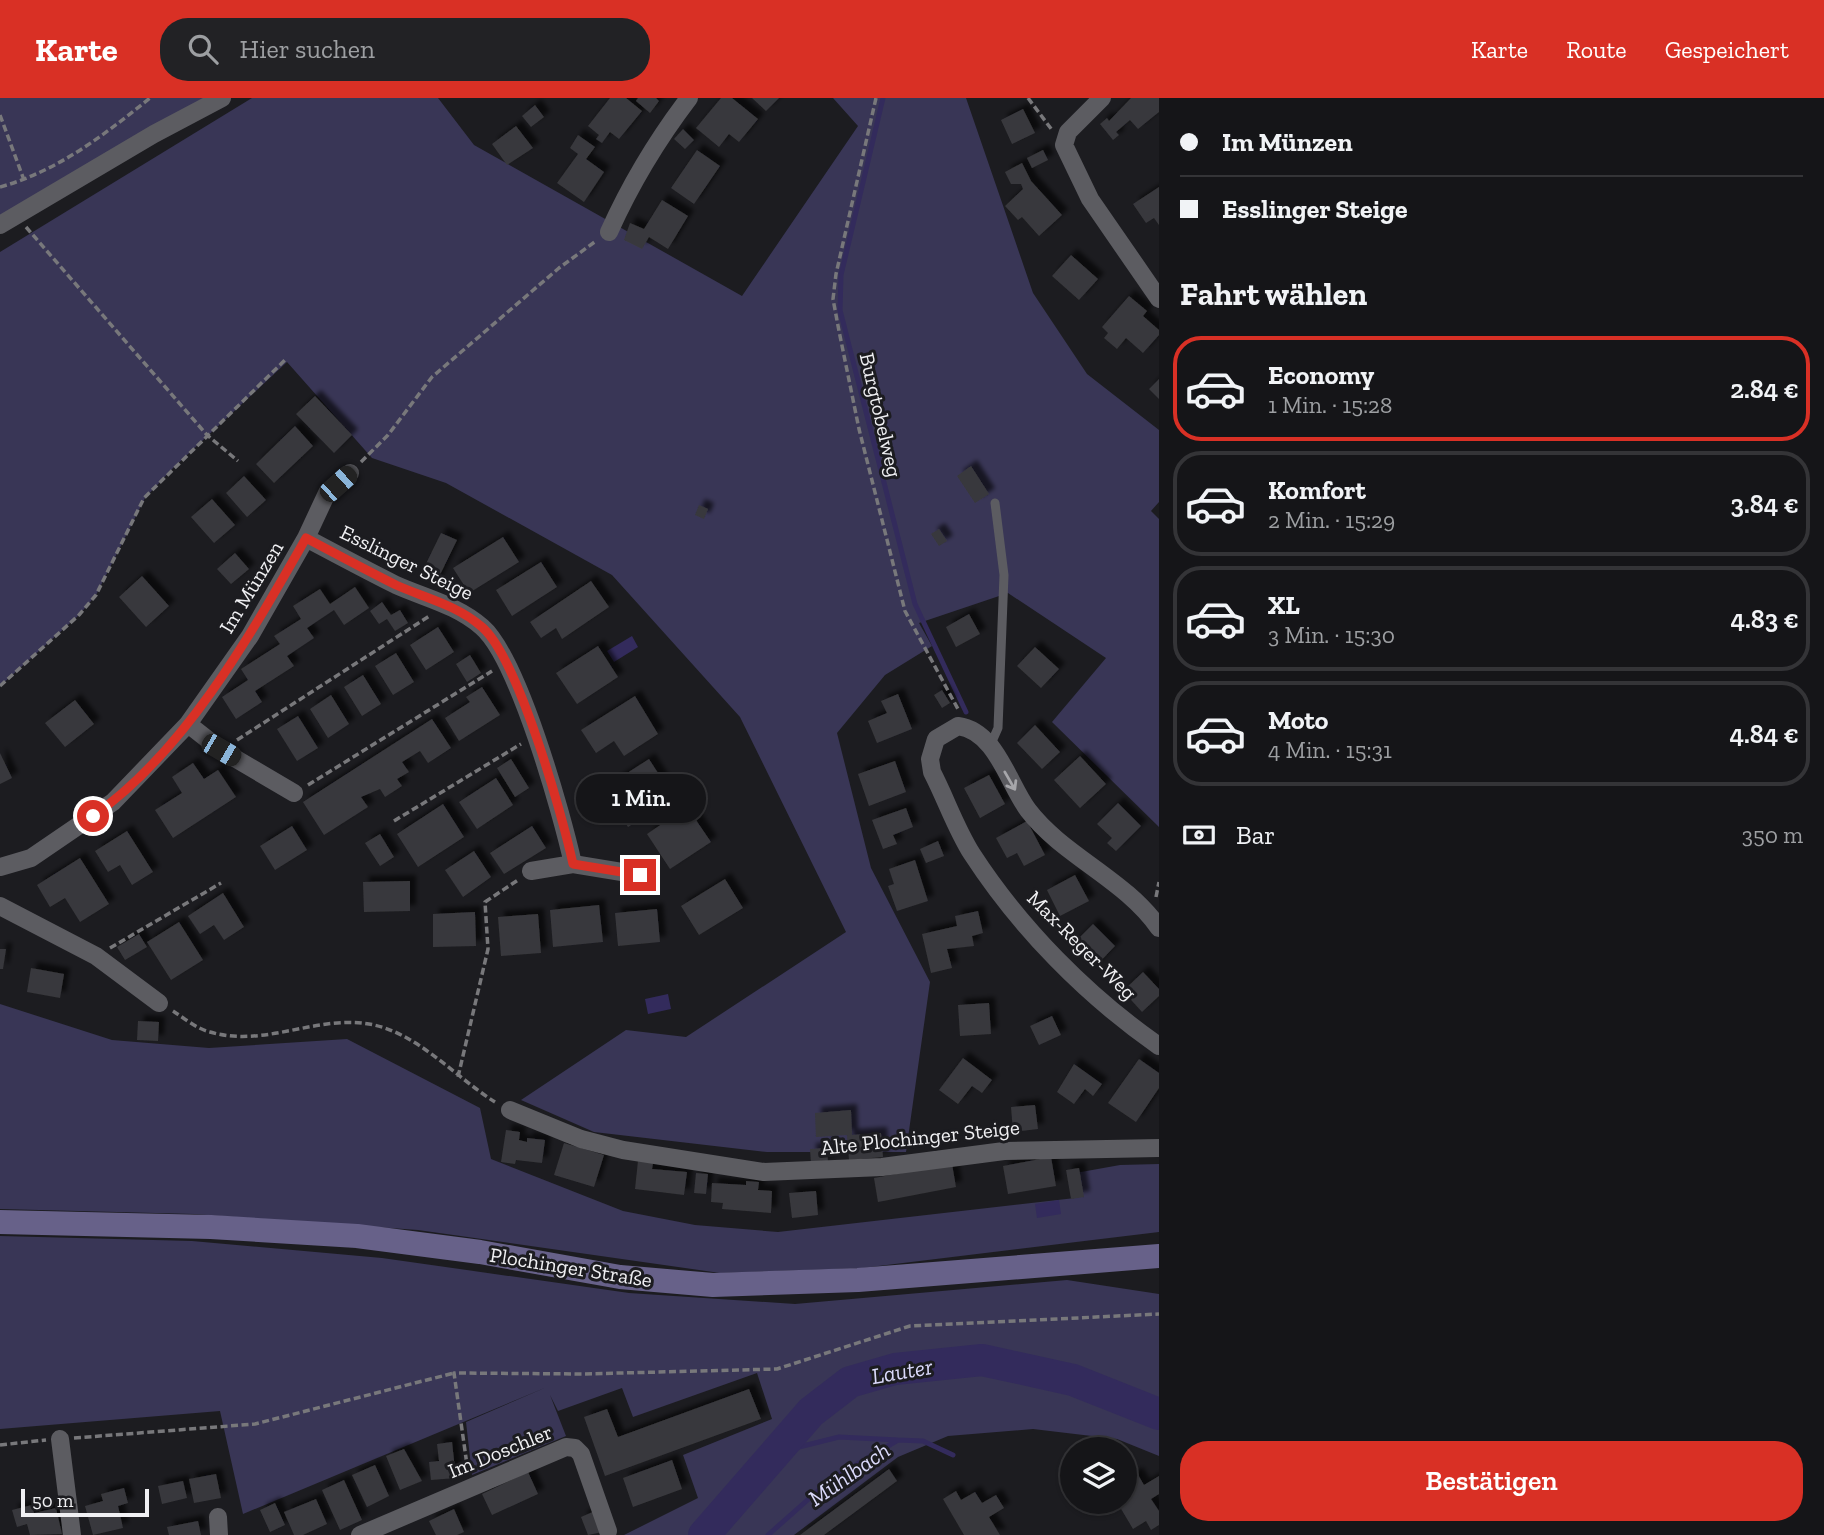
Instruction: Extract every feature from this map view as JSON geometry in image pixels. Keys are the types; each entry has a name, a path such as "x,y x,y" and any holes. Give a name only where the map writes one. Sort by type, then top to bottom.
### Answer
{"main road":[{"name":"Plochinger Straße","path":"0,1222 211,1227 357,1236 480,1252 620,1277 713,1285 858,1280 1153,1260"}],"street":[{"path":"8,220 154,134 222,98"},
{"path":"609,232 651,150 689,98"},
{"path":"1102,98 1068,132 1064,145 1090,199 1159,299"},
{"name":"Im Münzen","path":"0,867 31,858 113,802 188,724 250,636 306,538 327,494 349,473"},
{"name":"Esslinger Steige","path":"306,538 399,586 448,605 493,636 535,736 563,819 573,864"},
{"path":"188,724 221,750 294,793"},
{"path":"964,727 990,746 1029,812 1132,897 1159,928"},
{"name":"Max-Reger-Weg","path":"964,727 936,739 930,759 932,772 971,852 1001,896 1045,946 1135,1029 1159,1046"},
{"path":"531,871 573,864 640,875"},
{"path":"0,906 96,956 159,1003"},
{"name":"Alte Plochinger Steige","path":"510,1110 581,1139 624,1150 764,1172 882,1167 1004,1151 1159,1148"},
{"path":"60,1439 72,1535"},
{"name":"Im Doschler","path":"360,1535 566,1447 575,1448 581,1454 608,1531"}],"lane":[{"path":"990,746 998,728 1004,575 995,503"}],"path":[{"path":"0,187 24,180 89,147 150,98"},
{"name":"Burgtobelweg","path":"876,98 833,299 859,429 905,611 964,727"},
{"path":"1028,98 1064,145"},
{"path":"0,115 24,180"},
{"path":"8,220 207,436 238,461"},
{"path":"349,473 388,435 432,377 559,268 609,232"},
{"path":"0,686 79,615 96,595 144,498 285,360"},
{"path":"221,750 448,605"},
{"path":"294,793 506,662"},
{"path":"394,821 535,736"},
{"path":"458,1077 488,949 485,902 531,871"},
{"path":"96,956 221,883"},
{"path":"159,1003 209,1032 249,1037 284,1034 345,1022 368,1024 411,1041 458,1077 510,1110"},
{"path":"0,1445 255,1424 454,1373 583,1374 778,1369 910,1326 1159,1314"},
{"path":"454,1373 470,1488"}],"shaded area":[{"path":"0,98 206,98 0,218"},
{"path":"252,98 438,98 474,145 742,296 858,126 833,98 966,98 1033,293 1087,374 1159,430 1159,502 1151,511 1159,519 1159,827 1052,722 1106,658 1008,593 919,623 932,646 885,675 837,733 871,868 930,982 906,1152 767,1152 594,1132 521,1100 626,1030 686,1037 846,932 740,717 612,575 446,483 372,458 287,362 173,468 145,498 96,595 79,615 0,686 0,252"},
{"path":"632,636 638,647 614,662 607,651"},
{"path":"668,994 671,1009 648,1014 645,999"},
{"path":"0,1004 112,1040 209,1048 347,1039 480,1108 491,1159 623,1211 695,1225 778,1232 1075,1198 1070,1174 1120,1165 1159,1164 1159,1232 862,1268 720,1273 418,1230 194,1214 0,1209"},
{"path":"1059,1200 1061,1214 1037,1218 1035,1204"},
{"path":"0,1236 192,1241 382,1258 629,1293 795,1304 1067,1280 1159,1294 1159,1456 1137,1447 1137,1437 1100,1437 1033,1429 948,1436 898,1457 794,1535 624,1535 698,1498 683,1455 772,1419 757,1373 633,1417 622,1388 558,1411 550,1395 566,1436 472,1475 466,1422 547,1387 243,1514 220,1411 0,1429"}],"building":[{"path":"610,98 626,98 642,111 619,139 610,132 602,143 596,139 599,135 588,126"},
{"path":"638,98 656,98 659,101 650,113 636,101"},
{"path":"721,98 732,98 758,119 739,142 729,134 719,147 696,128"},
{"path":"752,98 779,98 766,111"},
{"path":"1131,98 1159,98 1159,112 1138,129 1130,120 1116,132 1119,135 1113,140 1100,124 1107,118 1109,121"},
{"path":"535,105 544,117 531,127 522,116"},
{"path":"1023,109 1035,133 1012,144 1001,120"},
{"path":"516,126 533,148 507,165 492,144"},
{"path":"683,129 694,140 685,149 674,139"},
{"path":"578,135 595,147 586,159 604,172 584,202 557,183 578,154 570,148"},
{"path":"697,150 720,166 694,204 671,188"},
{"path":"1043,150 1048,160 1032,168 1027,158"},
{"path":"1022,163 1031,181 1062,215 1039,236 1022,217 1018,220 1005,206 1023,189 1021,184 1011,184 1005,172"},
{"path":"1159,187 1159,225 1154,218 1146,223 1133,204"},
{"path":"662,200 688,216 668,249 649,237 642,249 624,240 630,223 644,229"},
{"path":"1071,255 1098,279 1079,300 1052,276"},
{"path":"1129,296 1147,311 1143,316 1159,330 1159,335 1143,353 1126,338 1117,349 1104,338 1108,333 1102,327"},
{"path":"1159,379 1159,399 1149,389"},
{"path":"315,396 352,435 334,453 296,414"},
{"path":"295,426 313,446 274,483 256,464"},
{"path":"971,466 989,494 975,503 957,476"},
{"path":"244,476 266,500 247,517 226,493"},
{"path":"212,499 235,525 214,543 191,517"},
{"path":"699,505 708,509 704,519 695,515"},
{"path":"939,529 947,541 939,546 931,534"},
{"path":"441,533 457,540 435,585 419,578"},
{"path":"503,537 519,562 469,593 453,568"},
{"path":"235,553 249,569 231,584 217,569"},
{"path":"541,562 557,587 512,616 496,590"},
{"path":"142,576 169,606 146,627 119,597"},
{"path":"591,581 609,607 562,639 556,628 541,638 530,622"},
{"path":"355,587 369,608 344,625 334,610 307,628 314,638 287,656 294,666 255,691 262,702 236,719 222,697 248,680 241,669 280,644 274,636 301,619 293,606 320,589 330,604"},
{"path":"382,602 391,615 400,610 408,623 395,631 387,619 379,624 370,611"},
{"path":"969,614 980,634 956,647 946,627"},
{"path":"438,627 454,652 426,670 410,645"},
{"path":"598,646 618,677 577,704 556,673"},
{"path":"1035,647 1059,669 1041,688 1017,666"},
{"path":"396,653 414,682 393,695 375,666"},
{"path":"470,655 481,673 467,682 456,664"},
{"path":"363,675 381,704 362,716 344,687"},
{"path":"482,687 500,715 459,741 445,718 470,702 466,697"},
{"path":"942,690 950,703 942,708 934,695"},
{"path":"898,694 912,729 877,743 868,721 887,713 881,701"},
{"path":"331,695 349,724 328,738 310,709"},
{"path":"635,696 658,734 624,756 614,741 596,753 581,730"},
{"path":"75,700 94,724 65,747 45,723"},
{"path":"298,716 318,748 297,761 277,729"},
{"path":"432,719 451,748 428,763 420,751 402,762 409,772 397,779 402,786 385,797 380,789 361,797 368,807 324,835 303,802"},
{"path":"1035,725 1060,752 1042,769 1017,743"},
{"path":"0,753 12,778 0,784"},
{"path":"1080,756 1106,784 1080,808 1054,780"},
{"path":"511,759 529,788 515,797 497,768"},
{"path":"649,759 674,798 628,827 616,808 604,815 591,796"},
{"path":"895,761 906,792 869,806 858,774"},
{"path":"193,763 204,779 218,770 236,797 173,838 155,810 182,793 172,777"},
{"path":"989,775 1005,804 980,818 964,788"},
{"path":"496,778 513,805 477,829 459,802"},
{"path":"1118,803 1141,826 1116,851 1107,843 1112,838 1097,824"},
{"path":"443,804 464,837 418,867 397,834"},
{"path":"687,807 711,842 670,869 647,834"},
{"path":"906,808 913,827 893,835 897,844 883,849 872,820"},
{"path":"1027,821 1045,855 1024,866 1017,853 1007,858 996,838"},
{"path":"292,826 307,850 275,870 260,846"},
{"path":"532,826 546,848 504,874 490,853"},
{"path":"127,831 153,872 132,885 120,865 108,872 95,851"},
{"path":"380,834 394,857 380,866 365,843"},
{"path":"938,841 944,856 926,863 920,849"},
{"path":"474,851 491,877 463,897 445,870"},
{"path":"80,858 109,904 80,922 65,898 50,907 37,885"},
{"path":"915,860 928,901 897,911 888,886 894,884 889,869"},
{"path":"1075,875 1089,901 1060,916 1047,890"},
{"path":"725,879 743,908 699,935 681,906"},
{"path":"410,881 410,911 364,912 363,882"},
{"path":"223,893 244,927 224,940 214,925 200,934 188,916"},
{"path":"599,905 603,942 553,947 550,910"},
{"path":"657,909 660,942 618,946 615,913"},
{"path":"978,911 983,933 972,936 974,946 947,949 952,968 931,973 922,934 957,926 955,916"},
{"path":"475,912 476,946 433,947 433,914"},
{"path":"538,914 541,953 501,956 498,917"},
{"path":"179,922 203,960 171,980 147,942"},
{"path":"1093,924 1115,946 1093,969 1073,944"},
{"path":"139,934 147,947 125,960 117,947"},
{"path":"0,949 6,949 3,969 0,969"},
{"path":"31,968 64,974 60,998 27,992"},
{"path":"1143,972 1159,989 1159,996 1142,1012 1123,991"},
{"path":"989,1003 991,1034 960,1036 958,1005"},
{"path":"1052,1016 1061,1035 1039,1045 1030,1026"},
{"path":"138,1021 159,1022 158,1041 137,1040"},
{"path":"963,1058 992,1080 982,1093 972,1086 958,1104 939,1090"},
{"path":"1139,1059 1159,1073 1159,1088 1136,1122 1108,1103"},
{"path":"1074,1064 1102,1084 1093,1096 1085,1089 1074,1104 1057,1092"},
{"path":"1035,1105 1038,1129 1013,1132 1011,1107"},
{"path":"851,1110 852,1135 881,1133 883,1157 849,1160 847,1135 816,1137 815,1113"},
{"path":"506,1130 520,1132 519,1140 545,1140 542,1163 516,1160 515,1164 501,1162"},
{"path":"564,1143 604,1155 594,1187 554,1175"},
{"path":"827,1148 828,1163 811,1164 810,1149"},
{"path":"1051,1157 1056,1186 1008,1194 1003,1166"},
{"path":"638,1161 653,1163 652,1169 687,1172 684,1195 635,1189"},
{"path":"952,1164 956,1187 878,1202 874,1178"},
{"path":"1079,1168 1084,1197 1071,1199 1066,1170"},
{"path":"696,1173 708,1174 706,1194 694,1193"},
{"path":"746,1181 759,1182 758,1190 772,1191 771,1213 722,1209 723,1203 711,1202 712,1183 746,1185"},
{"path":"816,1191 818,1215 792,1218 789,1193"},
{"path":"749,1389 761,1419 605,1476 584,1417 607,1409 618,1437"},
{"path":"452,1442 456,1478 431,1480 429,1462 439,1461 437,1444"},
{"path":"404,1449 422,1481 400,1490 386,1456"},
{"path":"672,1460 682,1489 633,1507 623,1478"},
{"path":"375,1465 389,1496 367,1507 352,1475"},
{"path":"889,1469 897,1481 824,1535 800,1535"},
{"path":"528,1472 538,1494 492,1515 482,1494"},
{"path":"1137,1473 1144,1485 1159,1476 1159,1494 1151,1499 1159,1511 1159,1525 1151,1530 1146,1521 1133,1529 1124,1514 1137,1514"},
{"path":"216,1474 221,1498 194,1503 189,1479"},
{"path":"344,1480 362,1520 340,1530 322,1490"},
{"path":"183,1481 187,1498 162,1504 158,1486"},
{"path":"124,1488 128,1503 118,1506 123,1528 93,1535 85,1506 103,1501 101,1494"},
{"path":"956,1491 961,1500 975,1492 982,1503 996,1495 1004,1508 989,1517 1000,1535 964,1535 943,1499"},
{"path":"316,1499 327,1524 303,1535 294,1535 284,1512"},
{"path":"275,1503 285,1525 270,1532 260,1510"},
{"path":"32,1505 34,1513 56,1508 62,1534 30,1535 27,1524 17,1527 12,1510"},
{"path":"454,1509 464,1532 457,1535 436,1535 429,1521"},
{"path":"595,1511 603,1532 588,1535 581,1517"},
{"path":"198,1521 201,1535 169,1535 167,1527"}],"waterway":[{"path":"883,98 841,275 840,310 915,604 966,712"},
{"name":"Lauter","path":"704,1535 811,1412 850,1382 895,1369 982,1360 1073,1380 1159,1414"},
{"name":"Mühlbach","path":"775,1453 839,1437 898,1440"},
{"name":"Mühlbach","path":"768,1535 829,1481 898,1440 923,1441 953,1455"}],"route":[{"path":"93,816 113,802 188,724 250,636 306,538 399,586 448,605 480,624 493,636 535,736 563,819 573,864 640,875"}]}
